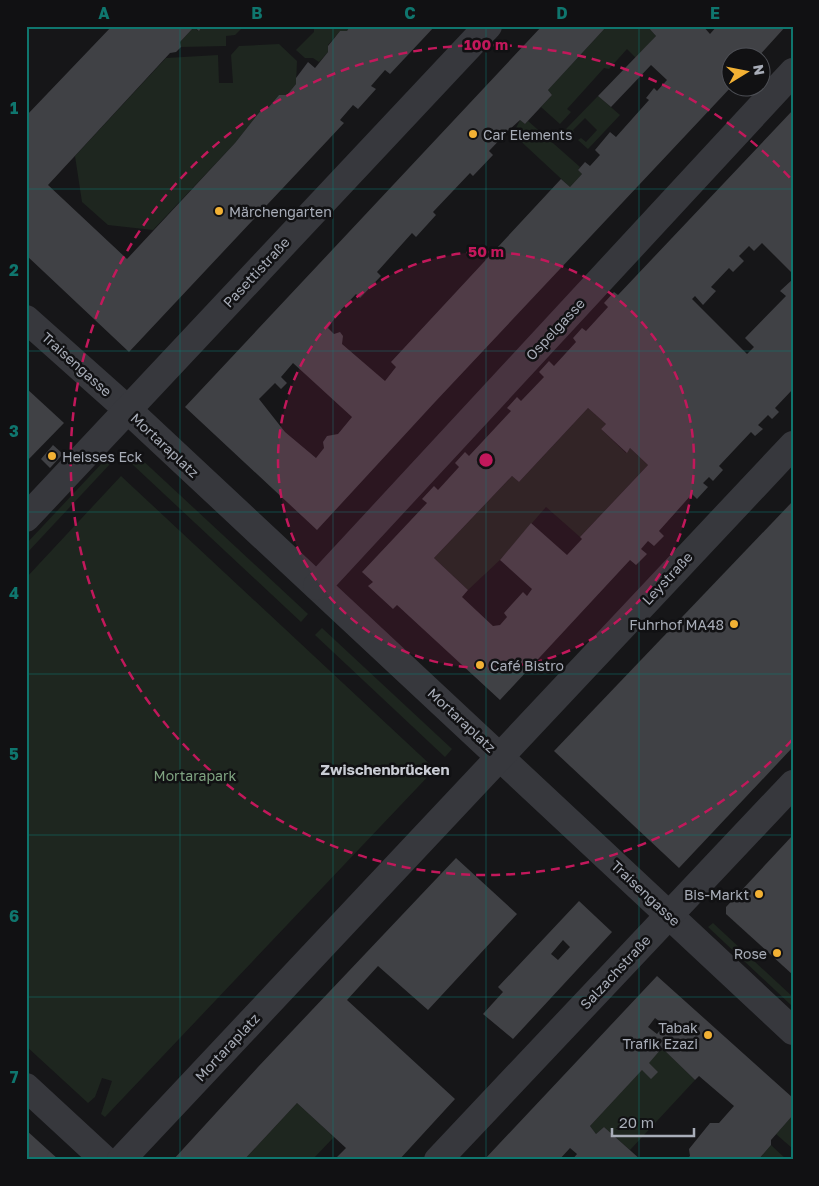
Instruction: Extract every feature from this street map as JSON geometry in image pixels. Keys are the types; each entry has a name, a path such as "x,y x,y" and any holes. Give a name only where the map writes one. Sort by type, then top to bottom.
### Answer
{"street":[{"name":"Pasettistraße","path":"127,409 488,26"},
{"name":"Ospelgasse","path":"317,586 793,72"},
{"name":"Traisengasse","path":"26,319 127,409"},
{"name":"Mortaraplatz","path":"26,518 127,409 499,755 121,1160"},
{"name":"Leystraße","path":"499,755 793,445"},
{"name":"Traisengasse","path":"499,755 793,1031"},
{"name":"Salzachstraße","path":"438,1160 793,784"},
{"path":"26,1087 105,1160"}],"green space":[{"path":"202,26 241,26 241,29 235,35 226,36 226,46 181,47 180,42 194,27 198,31"},
{"path":"314,26 350,26 347,31 340,31 328,45 328,52 319,62 313,58 305,58 296,50 314,32"},
{"path":"607,26 647,26 656,36 636,58 627,49 609,69 604,68 567,109 571,112 560,124 541,107 552,95 548,90"},
{"path":"279,44 297,61 296,84 287,95 279,95 268,108 262,109 235,143 153,230 108,225 82,202 75,156 166,58 218,55 219,83 233,83 231,55 239,46"},
{"path":"598,96 620,115 588,149 578,140 581,138 586,142 597,130 585,118 573,130 572,134 566,129"},
{"path":"520,120 525,124 528,121 580,167 578,170 582,174 570,187 513,134"},
{"path":"588,408 606,424 601,429 626,453 630,448 648,465 580,537 546,507 500,560 468,590 434,558 512,476 519,482"},
{"path":"139,457 308,614 301,622 132,464"},
{"path":"105,460 110,464 26,554 26,544"},
{"name":"Mortarapark","path":"121,476 435,769 105,1117 101,1114 112,1081 102,1078 95,1097 88,1103 26,1046 26,578"},
{"path":"322,628 452,749 445,757 315,635"},
{"path":"713,923 793,997 793,1007 708,927"},
{"path":"662,1048 695,1080 630,1150 604,1127 596,1134 590,1126"},
{"path":"297,1103 334,1137 312,1160 244,1160"},
{"path":"793,1115 793,1149 776,1134"},
{"path":"771,1145 787,1160 758,1160"}],"building":[{"path":"112,26 202,26 199,31 194,27 180,42 181,47 176,52 170,53 48,185 127,259 235,143 262,109 268,108 279,95 287,95 296,84 296,78 308,62 315,68 328,52 328,46 340,31 347,31 350,26 435,26 390,74 385,70 371,86 376,89 358,109 353,105 340,120 344,123 129,352 26,255 26,116"},
{"path":"542,26 607,26 548,90 552,95 525,124 520,120 509,130 489,151 493,155 473,176 470,173 433,212 436,215 416,237 412,233 377,272 381,276 360,298 356,294 339,312 328,328 334,334 340,332 343,336 342,344 385,381 396,367 391,362 561,179 570,187 582,174 578,170 585,162 590,166 600,155 595,150 610,132 616,137 649,100 646,98 654,88 657,91 667,80 651,65 611,107 598,96 656,36 647,26 703,26 710,34 717,26 786,26 766,48 722,48 722,97 317,530 185,407","holes":["293,363 352,417 338,434 327,436 323,442 324,448 316,458 285,432 259,399 275,383 281,389 287,383 281,377"]},
{"path":"793,110 793,274 762,243 754,251 749,246 739,256 744,261 733,272 729,268 711,287 716,291 703,305 695,296 692,299 747,354 754,347 745,338 786,296 780,291 793,279 793,389 775,408 779,412 772,419 768,415 758,425 763,429 755,436 751,432 719,466 723,470 713,481 709,477 703,483 708,487 697,499 692,494 659,531 664,536 654,546 648,541 641,549 647,554 636,565 630,560 500,700 397,605 393,609 368,586 373,582 362,572 427,503 422,499 434,486 438,490 459,467 455,463 465,452 469,456 511,411 507,408 517,397 521,401 544,377 539,372 549,361 554,366 576,342 573,338 582,328 586,331 608,307 604,303 614,292 618,295","holes":["588,408 606,424 601,429 627,453 630,448 648,465 580,537 582,539 567,555 531,523 500,560 532,589 527,596 523,592 504,613 507,617 500,625 493,626 462,597 468,590 434,558 512,476 519,482"]},
{"path":"26,388 64,423 26,462"},
{"name":"Heisses Eck","path":"53,445 63,454 50,468 41,459"},
{"name":"Fuhrhof MA48","path":"793,501 793,747 679,868 554,751"},
{"path":"793,835 793,975 726,914 726,907"},
{"path":"456,858 517,914 428,1010 378,966 347,1000 455,1099 399,1160 334,1160 346,1148 297,1103 244,1160 173,1160 258,1067"},
{"path":"579,901 612,932 513,1039 483,1014 503,992 498,987","holes":["563,940 570,947 558,960 551,954"]},
{"path":"657,976 793,1098 793,1115 771,1140 771,1145 758,1160 686,1160 690,1156 689,1149 710,1123 719,1123 734,1106 699,1076 695,1080 662,1048 649,1063 658,1072 651,1079 642,1070 590,1126 596,1134 604,1127 641,1160 572,1160 577,1154 570,1148 559,1160 484,1160","holes":["655,1018 664,1025 657,1034 648,1027"]},
{"path":"26,1130 59,1160 26,1160"}],"place":[{"name":"Car Elements","path":"473,134"},
{"name":"Märchengarten","path":"219,211"},
{"name":"Heisses Eck","path":"52,456"},
{"name":"Fuhrhof MA48","path":"734,624"},
{"name":"Café Bistro","path":"480,665"},
{"name":"Bis-Markt","path":"759,894"},
{"name":"Rose","path":"777,953"},
{"name":"Tabak Trafik Ezazi","path":"708,1035"}],"district":[{"name":"Zwischenbrücken","path":"385,769"}]}
